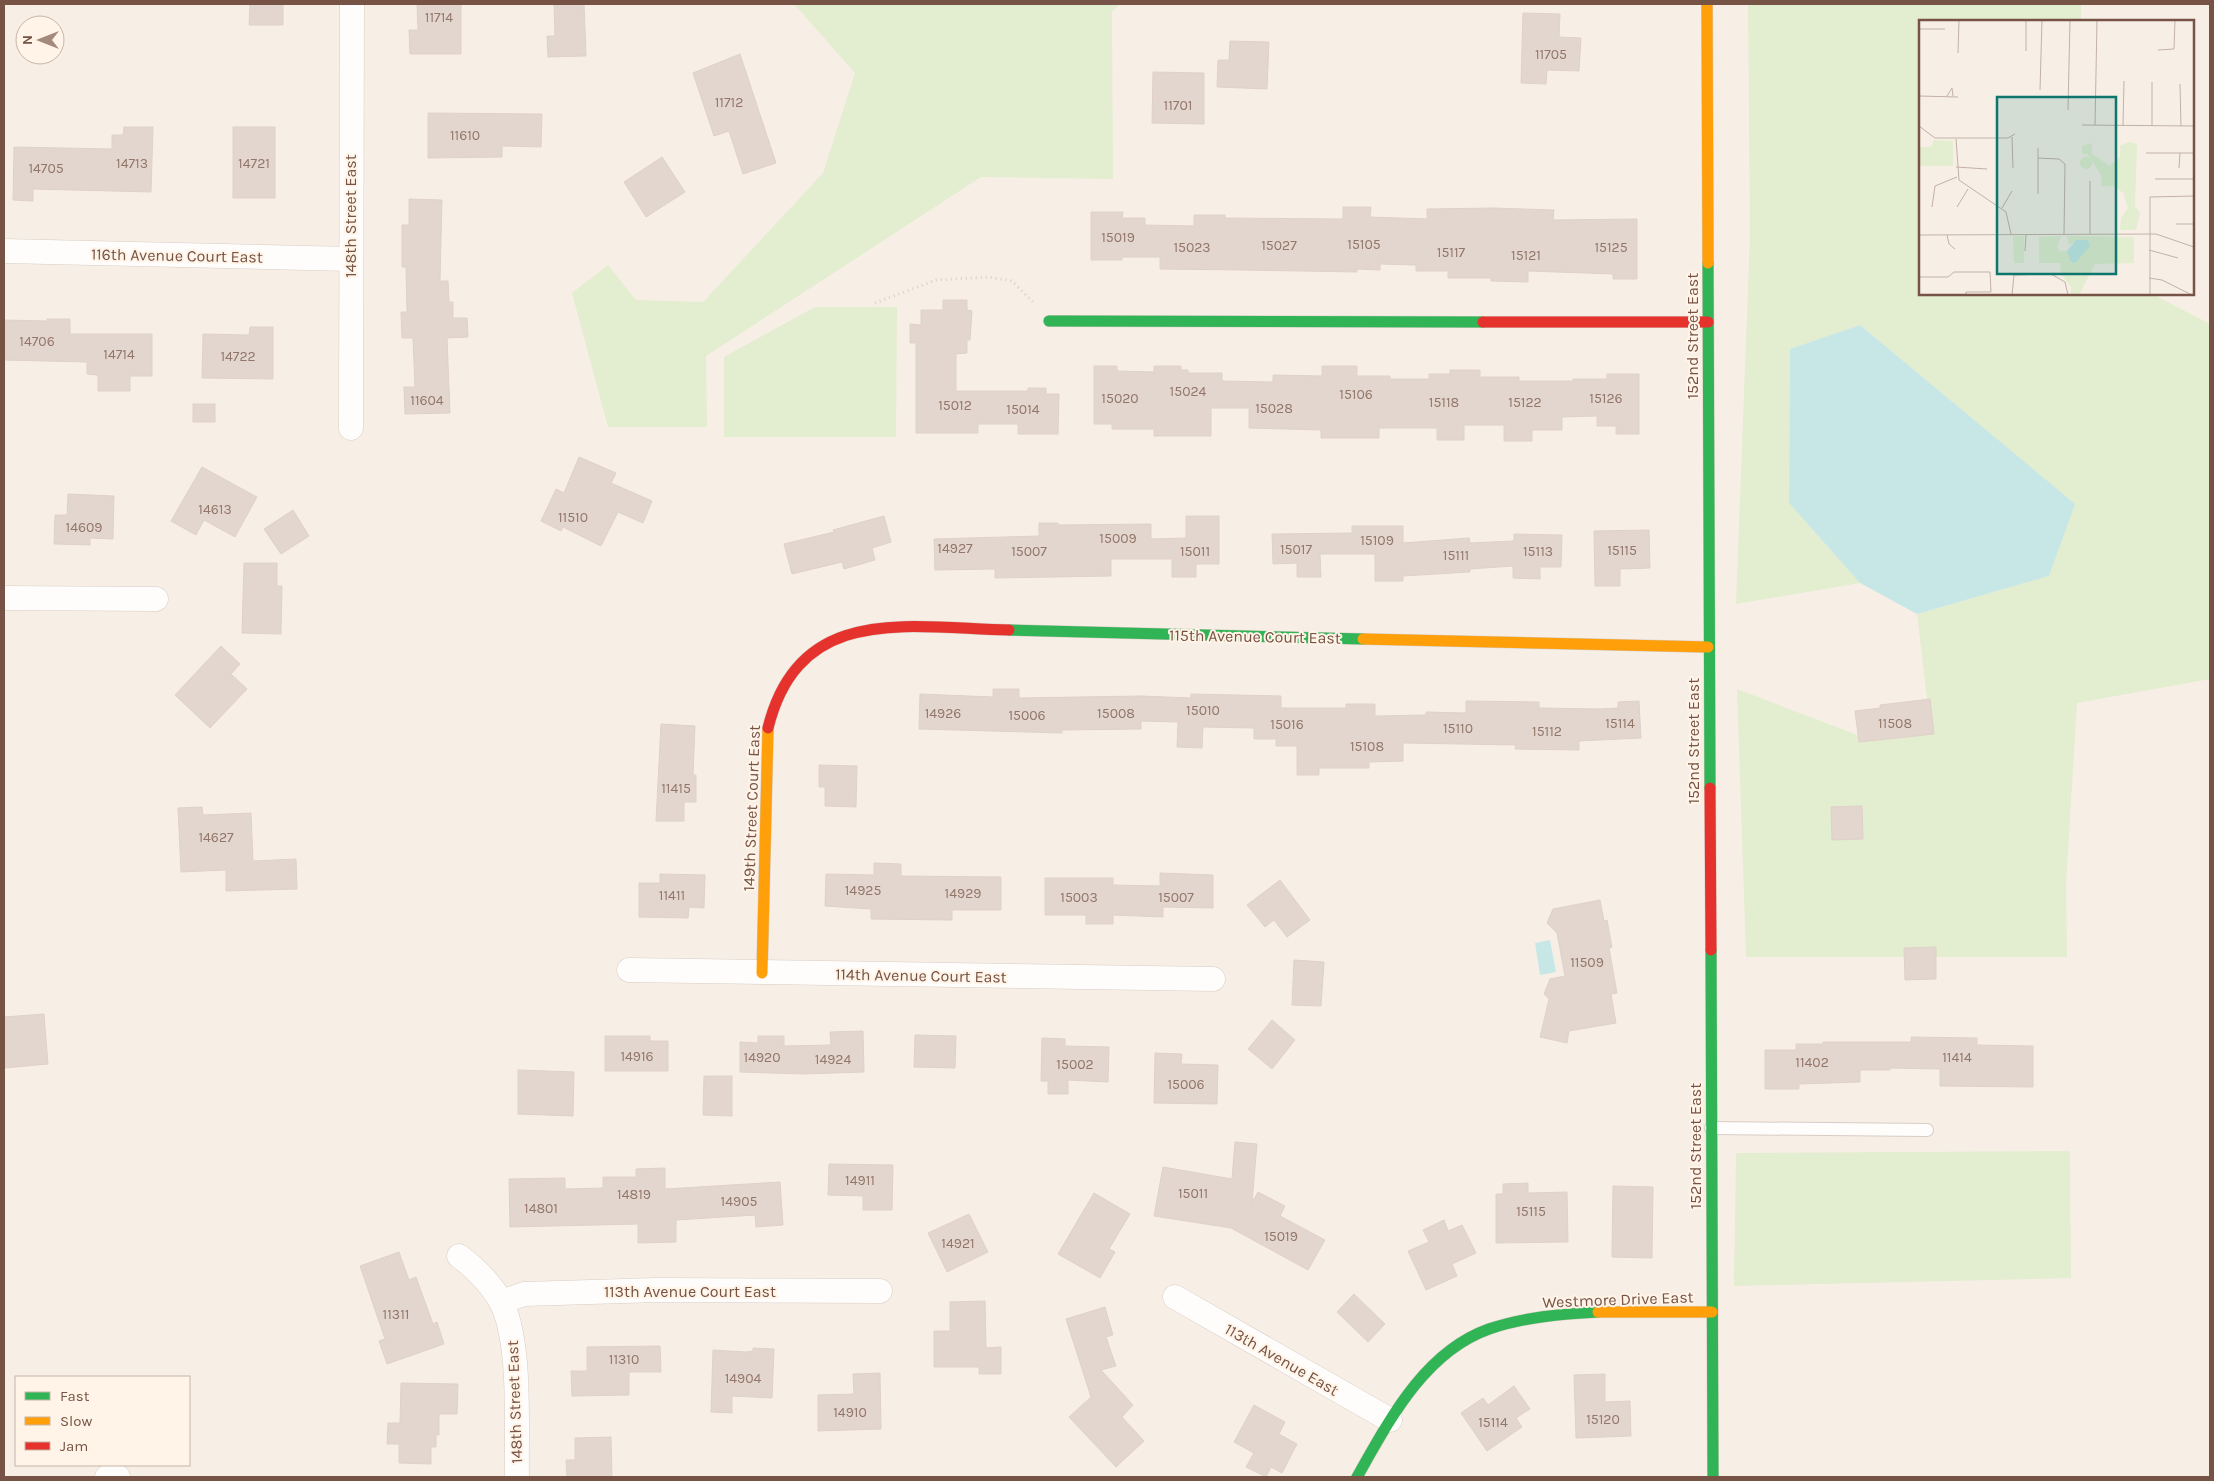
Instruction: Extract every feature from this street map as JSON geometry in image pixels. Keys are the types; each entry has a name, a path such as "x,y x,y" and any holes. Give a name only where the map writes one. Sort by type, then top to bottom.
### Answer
{"street":[{"name":"148th Street East","path":"351,428 352,4"},
{"name":"152nd Street East","path":"1707,4 1708,647 1713,1477"},
{"name":"116th Avenue Court East","path":"4,251 350,259"},
{"path":"1049,321 1708,322"},
{"path":"4,598 156,599"},
{"name":"115th Avenue Court East","path":"808,656 839,636 877,627 1708,647"},
{"name":"149th Street Court East","path":"762,973 767,734 770,715 777,696 787,679 808,656"},
{"name":"114th Avenue Court East","path":"629,970 1213,979"},
{"name":"148th Street East","path":"459,1256 468,1263 502,1302 510,1325 514,1350 517,1477"},
{"name":"113th Avenue Court East","path":"502,1302 524,1294 648,1290 880,1291"},
{"name":"113th Avenue East","path":"1175,1297 1390,1420"},
{"name":"Westmore Drive East","path":"1357,1477 1390,1420 1412,1388 1432,1368 1468,1340 1488,1330 1547,1315 1712,1312"},
{"path":"107,1477 118,1477"}],"lane":[{"path":"1711,1128 1927,1130"}],"path":[{"path":"875,303 936,280 988,277 1012,281 1049,321"}],"green space":[{"path":"794,4 1120,4 1112,12 1113,179 981,177 706,356 707,427 608,427 572,293 608,265 636,300 703,302 823,173 855,73"},
{"path":"1748,4 2081,4 2081,20 1919,20 1919,295 2154,295 2210,324 2210,679 2077,703 2066,884 2067,957 1746,957 1737,689 1868,739 1927,698 1917,614 2049,576 2074,504 1860,325 1790,349 1789,503 1860,583 1736,604 1750,236"},
{"path":"815,307 897,307 896,437 724,437 724,357"},
{"path":"2070,1151 2071,1278 1734,1286 1736,1153"}],"water":[{"path":"1860,325 2075,504 2049,576 1917,614 1860,583 1789,503 1790,349"},
{"path":"1550,940 1556,972 1540,975 1535,943"}],"building":[{"path":"250,4 283,4 283,25 249,25"},
{"path":"417,4 461,4 461,54 410,54 409,30 418,30"},
{"path":"554,4 584,4 586,56 548,57 547,36 555,36"},
{"path":"1523,13 1560,14 1559,37 1581,38 1579,71 1547,70 1546,84 1521,83"},
{"path":"1230,41 1269,42 1267,89 1217,87 1218,60 1229,60"},
{"path":"740,54 776,163 743,174 729,131 714,136 693,73"},
{"path":"1153,72 1204,73 1204,124 1152,123"},
{"path":"428,113 542,114 541,147 502,146 502,157 428,158"},
{"path":"124,127 153,127 151,192 33,189 33,201 13,200 14,147 112,149 112,135 123,135"},
{"path":"233,127 275,127 275,198 233,198"},
{"path":"662,157 685,192 646,217 624,182"},
{"path":"409,199 442,200 440,281 448,281 449,302 453,302 453,318 467,318 468,337 447,338 450,413 405,414 404,387 415,387 413,338 402,338 401,312 407,312 406,267 402,267 402,225 409,225"},
{"path":"1343,207 1371,207 1370,217 1427,219 1427,209 1493,208 1554,210 1553,220 1637,219 1637,279 1613,279 1613,274 1528,271 1528,282 1491,281 1491,278 1448,278 1448,271 1416,271 1416,265 1380,264 1380,270 1357,269 1357,272 1160,269 1160,257 1122,257 1122,260 1091,260 1091,212 1123,212 1122,218 1145,218 1145,225 1194,226 1194,215 1225,215 1225,218 1343,219"},
{"path":"943,300 967,300 967,310 972,311 970,340 967,340 967,353 956,354 956,391 1028,391 1028,388 1046,388 1046,394 1059,394 1058,434 1018,434 1018,424 978,424 978,433 916,433 916,343 910,343 910,324 921,325 921,310 943,310"},
{"path":"47,319 70,319 70,334 152,334 152,376 130,376 130,391 98,391 98,375 87,374 87,362 4,360 4,320 47,321"},
{"path":"250,327 273,327 273,379 202,378 203,334 249,335"},
{"path":"1094,366 1117,366 1117,371 1154,372 1154,366 1181,366 1181,370 1188,370 1188,373 1222,373 1222,381 1273,382 1273,375 1322,376 1322,366 1357,366 1357,376 1390,376 1390,379 1429,379 1429,374 1450,374 1450,370 1480,370 1480,377 1519,377 1519,381 1573,381 1573,379 1607,379 1607,374 1639,374 1639,434 1616,434 1616,426 1597,426 1597,416 1562,417 1562,430 1532,430 1532,441 1504,441 1504,425 1464,425 1464,440 1437,440 1437,428 1379,428 1379,438 1321,438 1321,430 1249,428 1249,408 1211,408 1211,436 1154,436 1154,429 1112,429 1112,424 1094,424"},
{"path":"193,404 215,404 215,422 193,422"},
{"path":"579,457 616,473 611,483 652,501 643,523 618,512 601,546 563,527 561,531 541,521 556,489 564,493"},
{"path":"202,467 257,497 235,537 204,520 196,535 171,521"},
{"path":"68,494 114,496 113,539 90,538 90,545 54,544 55,515 67,515"},
{"path":"293,510 309,536 281,554 264,529"},
{"path":"884,516 891,542 872,548 875,560 844,569 842,562 792,574 784,544 834,532 833,530"},
{"path":"1186,516 1219,516 1219,564 1196,564 1196,577 1172,577 1172,559 1111,559 1111,576 995,578 995,569 935,570 934,539 1039,536 1039,523 1058,523 1058,525 1151,524 1151,539 1186,538"},
{"path":"1352,526 1403,526 1403,543 1469,538 1470,543 1514,541 1514,534 1562,535 1561,567 1540,567 1540,579 1513,578 1513,566 1470,569 1470,572 1403,576 1403,581 1375,581 1375,554 1320,554 1321,577 1297,577 1297,563 1273,564 1272,534 1352,533"},
{"path":"1649,530 1650,568 1620,569 1620,586 1595,586 1594,531"},
{"path":"244,563 277,563 277,586 282,586 281,634 242,633"},
{"path":"221,646 240,664 231,674 247,689 210,728 175,695"},
{"path":"993,689 1019,689 1019,698 1141,696 1191,698 1191,694 1281,696 1281,708 1346,708 1346,704 1375,704 1375,716 1426,715 1426,712 1466,713 1466,701 1539,702 1539,708 1599,709 1618,708 1618,702 1639,701 1641,738 1579,741 1579,750 1515,749 1516,745 1403,743 1403,761 1369,762 1369,768 1319,768 1319,775 1297,775 1297,746 1276,746 1276,739 1254,739 1254,728 1203,727 1202,748 1177,747 1178,722 1141,721 1141,729 1062,730 1062,733 919,729 920,694 993,697"},
{"path":"1930,699 1934,734 1859,742 1855,711 1880,708 1880,705"},
{"path":"661,724 695,726 693,775 696,775 696,802 684,802 684,821 656,821"},
{"path":"819,765 857,766 856,807 825,806 825,787 819,787"},
{"path":"1862,806 1863,839 1832,840 1831,807"},
{"path":"202,807 203,815 251,813 253,861 296,859 297,889 226,891 226,870 181,872 178,808"},
{"path":"874,863 901,864 901,876 1001,877 1001,910 952,910 952,920 871,919 871,909 825,906 826,874 874,875"},
{"path":"1160,873 1213,875 1213,908 1163,907 1163,917 1113,915 1113,924 1086,924 1086,915 1045,915 1045,878 1113,878 1113,885 1160,886"},
{"path":"660,874 705,875 704,908 689,907 688,918 639,917 639,883 660,883"},
{"path":"1280,880 1310,920 1287,937 1274,920 1265,927 1247,905"},
{"path":"1600,900 1604,921 1607,920 1612,947 1609,948 1617,993 1611,994 1616,1023 1569,1031 1567,1043 1540,1037 1549,999 1544,994 1550,979 1565,976 1557,933 1547,923 1553,909"},
{"path":"1936,947 1936,979 1905,980 1904,948"},
{"path":"1294,960 1324,962 1321,1006 1292,1005"},
{"path":"44,1014 48,1064 4,1068 4,1017"},
{"path":"1272,1020 1295,1040 1272,1069 1248,1049"},
{"path":"863,1031 864,1072 803,1074 740,1072 740,1042 758,1043 758,1036 784,1036 784,1046 831,1045 830,1032"},
{"path":"915,1035 956,1036 955,1068 914,1067"},
{"path":"605,1036 650,1036 650,1041 668,1041 668,1071 605,1071"},
{"path":"1911,1037 1977,1038 1977,1045 2033,1046 2033,1087 1940,1086 1940,1069 1890,1068 1890,1070 1860,1070 1860,1082 1799,1084 1799,1089 1765,1089 1765,1050 1796,1050 1796,1044 1823,1044 1823,1042 1911,1042"},
{"path":"1042,1038 1065,1039 1065,1046 1109,1047 1108,1082 1068,1080 1068,1094 1048,1094 1048,1081 1041,1081"},
{"path":"1155,1053 1182,1054 1181,1064 1218,1065 1217,1104 1154,1103"},
{"path":"518,1070 574,1072 573,1116 518,1114"},
{"path":"704,1076 732,1076 732,1116 703,1115"},
{"path":"1235,1142 1257,1144 1252,1202 1258,1192 1285,1206 1280,1216 1325,1240 1308,1270 1231,1228 1154,1216 1163,1167 1232,1179"},
{"path":"829,1164 893,1165 892,1210 863,1210 863,1196 828,1195"},
{"path":"665,1168 665,1189 780,1182 783,1225 756,1227 755,1215 676,1220 676,1242 638,1243 638,1224 510,1227 509,1179 565,1178 565,1189 603,1188 603,1177 636,1177 636,1169"},
{"path":"1528,1183 1528,1193 1567,1192 1568,1242 1496,1243 1496,1194 1503,1194 1503,1184"},
{"path":"1613,1186 1653,1187 1652,1258 1612,1257"},
{"path":"1094,1193 1130,1214 1109,1249 1115,1252 1100,1278 1058,1254"},
{"path":"969,1214 988,1252 947,1272 928,1233"},
{"path":"1444,1220 1448,1231 1462,1225 1476,1253 1452,1264 1457,1276 1426,1290 1408,1251 1429,1242 1423,1230"},
{"path":"399,1252 409,1280 416,1277 433,1324 437,1322 444,1344 387,1364 379,1341 385,1339 360,1266"},
{"path":"1354,1294 1385,1324 1368,1342 1337,1312"},
{"path":"985,1301 986,1348 1001,1347 1001,1374 979,1374 979,1367 934,1367 934,1331 950,1331 950,1302"},
{"path":"1105,1307 1113,1335 1106,1337 1116,1366 1101,1370 1133,1405 1122,1417 1144,1441 1116,1467 1069,1417 1091,1397 1066,1319"},
{"path":"660,1346 661,1372 629,1372 629,1395 572,1396 571,1371 587,1371 587,1347"},
{"path":"753,1348 774,1349 772,1398 732,1396 732,1413 711,1412 713,1350 746,1352 753,1351"},
{"path":"880,1373 881,1429 818,1431 818,1395 854,1394 853,1374"},
{"path":"1605,1374 1605,1402 1630,1401 1631,1436 1576,1438 1574,1375"},
{"path":"401,1383 458,1384 457,1414 439,1414 439,1435 436,1435 436,1447 431,1447 431,1464 399,1463 399,1444 387,1444 388,1423 400,1423"},
{"path":"1514,1386 1530,1409 1516,1418 1522,1427 1487,1451 1461,1413 1483,1398 1488,1405"},
{"path":"1254,1405 1285,1422 1279,1434 1297,1444 1282,1473 1271,1467 1266,1477 1246,1467 1254,1453 1234,1442"},
{"path":"611,1437 612,1477 567,1477 566,1460 575,1460 575,1438"}],"traffic: fast":[{"path":"1708,263 1710,788"},
{"path":"1049,321 1483,322"},
{"path":"1009,630 1363,639"},
{"path":"1711,950 1713,1477"},
{"path":"1357,1477 1382,1433 1411,1391 1427,1371 1445,1354 1466,1340 1502,1325 1557,1315 1598,1312"}],"traffic: slow":[{"path":"1707,4 1708,263"},
{"path":"1363,639 1708,647"},
{"path":"762,973 768,728"},
{"path":"1598,1312 1712,1312"}],"traffic: jam":[{"path":"1483,322 1708,322"},
{"path":"768,728 783,688 805,659 832,641 863,631 897,627 1009,630"},
{"path":"1710,788 1711,950"}]}
